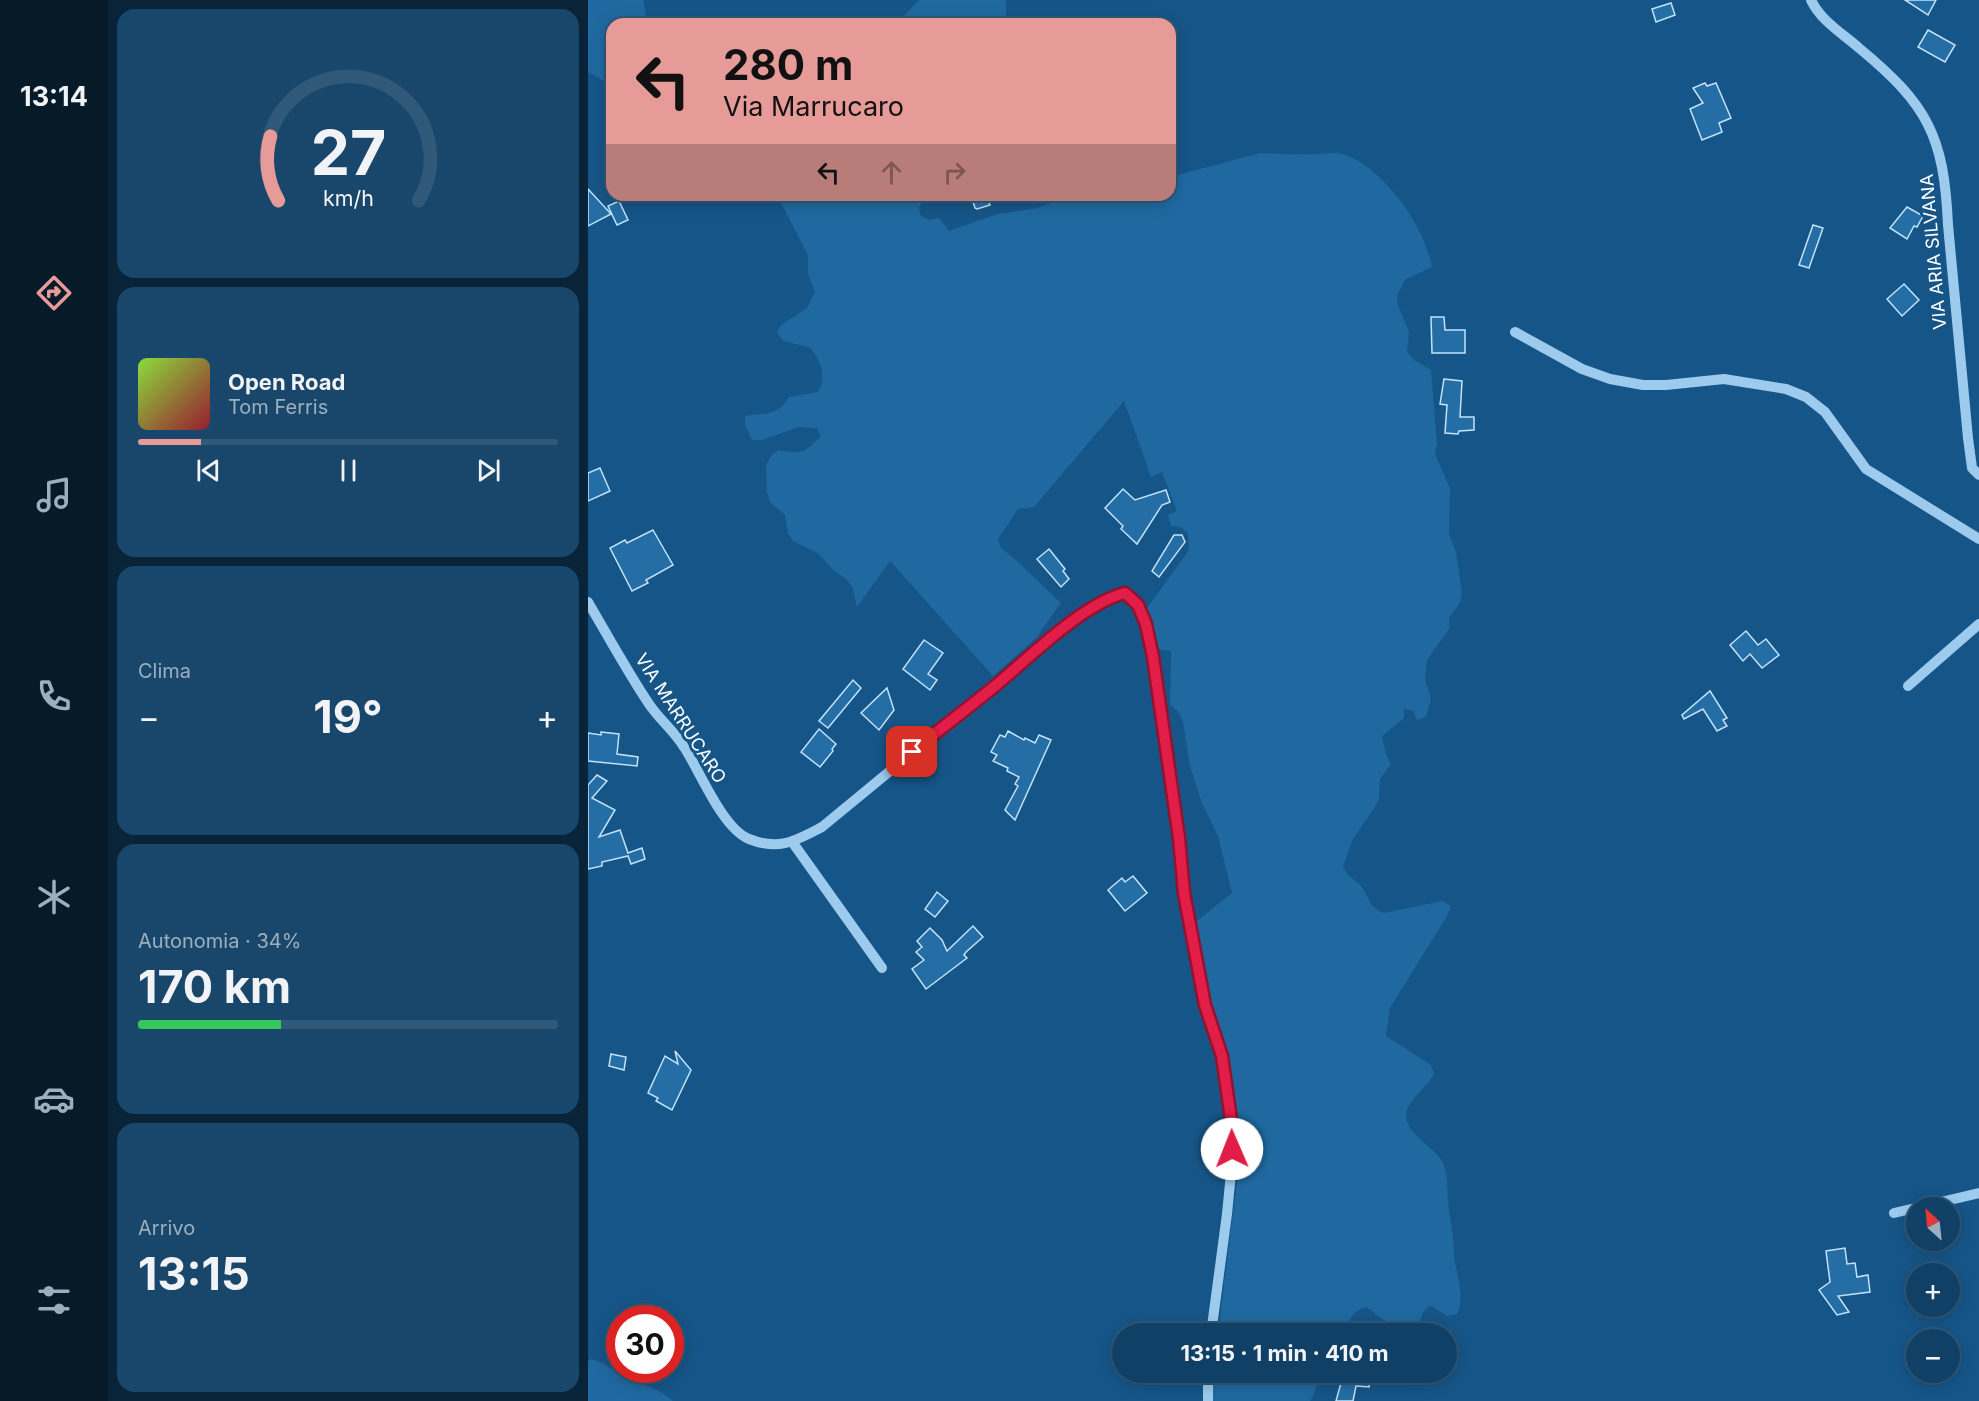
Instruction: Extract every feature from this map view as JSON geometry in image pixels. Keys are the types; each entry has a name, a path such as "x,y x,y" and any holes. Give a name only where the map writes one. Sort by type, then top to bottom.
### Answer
{"street":[{"name":"VIA ARIA SILVANA","path":"1811,0 1818,14 1886,70 1910,96 1930,125 1940,157 1946,191 1968,438 1972,468 1979,475"},
{"path":"1515,332 1582,369 1610,379 1642,386 1724,379 1786,389 1806,397 1825,412 1866,469 1979,539"},
{"path":"882,968 793,843 822,827 1065,627 1111,597 1125,593 1138,605 1146,624 1153,657 1179,838 1184,893 1205,1005 1222,1056 1232,1126 1227,1214 1212,1323"},
{"name":"VIA MARRUCARO","path":"588,602 650,705 682,744 729,824 747,838 774,844 793,843"},
{"path":"1908,686 1979,624"},
{"path":"1894,1213 1979,1193"},
{"path":"1208,1383 1208,1401"}],"shaded area":[{"path":"588,0 643,0 647,18 606,18 606,82 588,72"},
{"path":"919,0 1006,0 1006,18 899,18"},
{"path":"1260,153 1339,153 1355,159 1370,169 1399,198 1411,216 1428,251 1432,267 1406,279 1397,295 1398,305 1409,332 1407,351 1413,359 1431,370 1437,444 1435,454 1450,488 1449,534 1456,552 1462,593 1460,603 1449,618 1449,629 1427,660 1425,679 1431,699 1426,717 1417,720 1413,711 1404,709 1404,718 1382,736 1391,764 1380,779 1379,799 1353,839 1343,866 1362,888 1371,904 1384,913 1442,901 1451,906 1390,1008 1386,1036 1431,1065 1434,1074 1413,1099 1406,1115 1411,1129 1435,1152 1444,1165 1454,1254 1461,1293 1457,1314 1447,1316 1430,1305 1423,1312 1420,1321 1401,1323 1386,1321 1366,1307 1356,1312 1348,1323 1219,1323 1241,1150 1228,1069 1213,1017 1193,924 1232,893 1218,836 1202,803 1190,766 1183,722 1179,712 1170,705 1171,651 1155,649 1147,608 1189,550 1188,533 1180,527 1171,526 1168,515 1177,511 1162,472 1151,477 1124,401 1034,507 1018,509 998,539 1001,548 1061,603 1036,638 993,676 890,561 857,607 853,589 848,581 831,568 819,554 793,541 788,533 785,515 770,502 767,492 766,465 778,450 797,452 806,449 821,436 817,428 799,427 762,440 752,440 745,425 745,416 776,411 789,397 818,392 822,380 820,364 811,348 784,341 777,333 781,325 807,308 815,292 808,274 808,255 780,201 922,201 919,207 920,215 929,220 939,218 949,231 998,214 1037,208 1058,201 1176,201 1176,175"},
{"path":"590,1359 606,1365 606,1383 640,1383 673,1401 588,1401 588,1361"},
{"path":"1213,1383 1318,1383 1310,1401 1213,1401"}],"building":[{"path":"1905,0 1936,0 1928,15"},
{"path":"1671,3 1675,15 1656,22 1652,9"},
{"path":"1928,30 1955,45 1945,62 1918,47"},
{"path":"1705,83 1707,86 1716,83 1731,118 1719,123 1722,132 1702,140 1690,109 1703,103 1693,88"},
{"path":"588,189 611,214 588,226"},
{"path":"619,201 628,220 617,225 608,206"},
{"path":"973,201 988,201 990,205 977,209"},
{"path":"1907,207 1923,216 1907,239 1890,228"},
{"path":"1813,225 1823,228 1809,268 1799,265"},
{"path":"1904,284 1919,300 1902,316 1887,299"},
{"path":"1431,317 1444,317 1445,330 1465,330 1465,353 1432,353"},
{"path":"1444,379 1462,381 1460,417 1474,417 1474,430 1459,431 1458,434 1445,433 1447,405 1440,404"},
{"path":"600,468 610,491 588,501 588,473"},
{"path":"1123,489 1135,500 1166,490 1170,502 1162,505 1137,544 1121,529 1123,526 1105,508"},
{"path":"653,530 673,565 646,580 648,583 632,591 610,548 625,540 627,543"},
{"path":"1174,535 1182,535 1185,542 1159,577 1152,571"},
{"path":"1049,549 1065,569 1063,571 1069,579 1061,587 1037,559"},
{"path":"1746,631 1758,645 1766,639 1779,655 1762,668 1750,654 1743,661 1730,645"},
{"path":"924,640 943,653 928,674 937,680 930,690 903,669"},
{"path":"853,680 861,688 828,728 819,721"},
{"path":"887,688 894,710 879,730 861,713"},
{"path":"1710,691 1727,718 1723,720 1727,726 1717,731 1703,709 1684,719 1682,715"},
{"path":"819,729 836,744 820,767 801,752"},
{"path":"1008,731 1035,743 1039,735 1051,740 1015,820 1005,810 1018,786 1015,784 1019,777 1007,771 1008,768 993,761 997,755 991,752 1000,735 1005,737"},
{"path":"601,732 619,734 617,754 638,757 637,766 588,761 588,733 601,735"},
{"path":"597,775 607,781 592,798 615,810 599,837 620,830 628,853 642,848 645,859 631,864 628,856 602,862 602,866 588,869 588,785"},
{"path":"1133,876 1147,893 1125,911 1108,890 1122,878 1125,882"},
{"path":"937,892 948,901 935,917 925,909"},
{"path":"973,926 983,937 966,952 964,955 967,958 926,989 912,969 924,960 916,952 922,947 917,941 930,928 942,940 947,951"},
{"path":"675,1051 691,1070 672,1110 656,1101 658,1098 648,1093 665,1056 678,1064"},
{"path":"611,1054 626,1057 624,1070 609,1066"},
{"path":"1845,1248 1847,1264 1855,1263 1857,1277 1868,1275 1870,1292 1838,1296 1849,1312 1837,1315 1819,1290 1830,1282 1826,1251"},
{"path":"1341,1383 1370,1383 1369,1387 1356,1386 1353,1401 1336,1401"}],"route":[{"path":"912,752 1065,627 1094,608 1111,597 1125,593 1138,605 1146,624 1153,657 1179,838 1184,893 1205,1005 1222,1056 1232,1126 1232,1149"}]}
